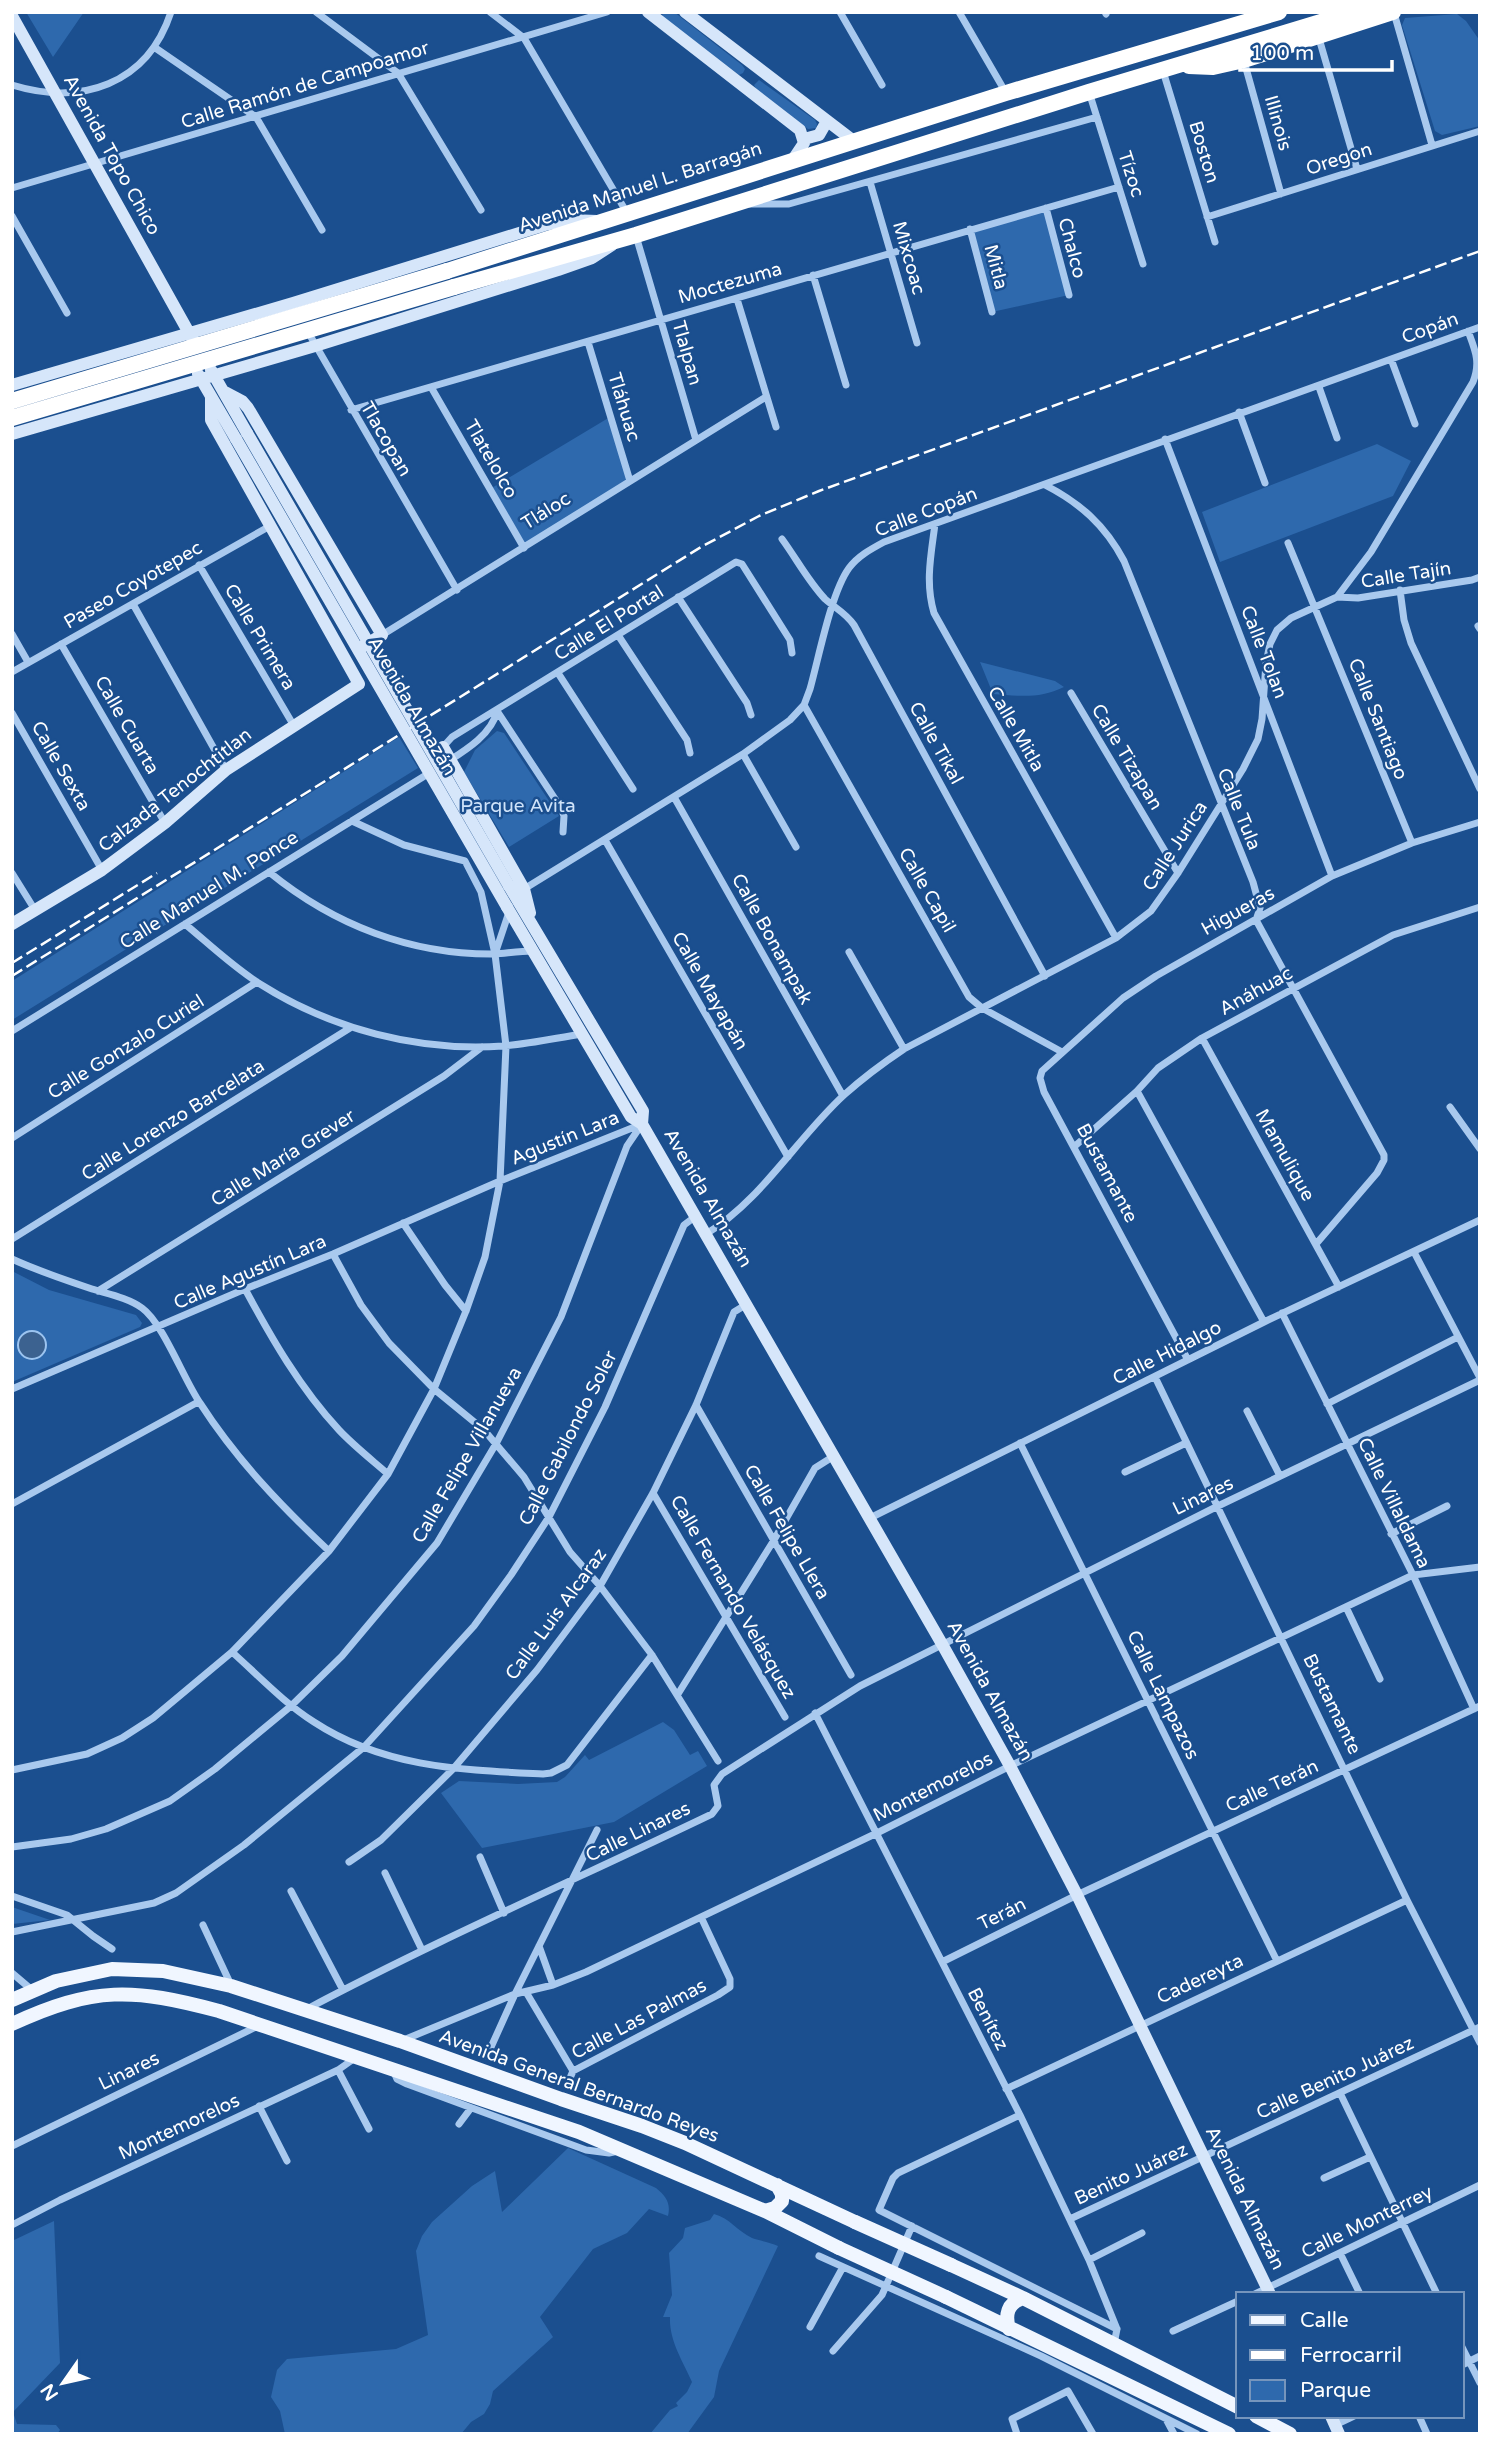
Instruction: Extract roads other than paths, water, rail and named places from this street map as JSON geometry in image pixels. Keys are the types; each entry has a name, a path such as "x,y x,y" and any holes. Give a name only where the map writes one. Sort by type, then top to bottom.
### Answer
{"highway":[{"name":"Avenida Manuel L. Barragán","path":"12,401 447,271 1006,93 1279,12"},
{"path":"12,418 739,204 1089,92 1353,12"},
{"path":"1179,65 1205,68 1244,60 1393,12"}],"main road":[{"path":"648,12 800,130 804,138 800,152 792,161"},
{"path":"685,12 855,142"},
{"name":"Avenida Topo Chico","path":"12,16 177,313 183,336"},
{"path":"736,80 747,75 748,62"},
{"path":"751,92 753,79 765,74"},
{"path":"804,138 819,135 827,121"},
{"path":"12,385 293,303 545,225 569,220 600,222"},
{"path":"12,434 315,346 558,270 592,258 619,240"},
{"name":"Avenida Almazán","path":"183,336 214,376 218,395 508,909 631,1117 642,1124 696,1216 1010,1766 1140,2024 1204,2157 1264,2292"},
{"name":"Avenida Almazán","path":"183,336 201,379 218,395"},
{"path":"74,367 86,413"},
{"path":"345,657 211,420 218,395 242,401 248,408 382,635"},
{"name":"Avenida Almazán","path":"241,436 515,889 533,927 643,1111 642,1124"},
{"path":"315,603 351,581"},
{"name":"Tláloc","path":"345,657 382,635"},
{"name":"Calzada Tenochtitlan","path":"12,924 102,870 165,823 226,770 359,684 345,657"},
{"path":"443,747 515,889"},
{"name":"Avenida General Bernardo Reyes","path":"12,2000 33,1990 88,1972 112,1969 163,1970 231,1986 400,2041 652,2129 1023,2298 1236,2406"},
{"path":"12,2024 42,2010 104,1994 147,1995 219,2011 359,2056 579,2132 765,2211 946,2297 1009,2329 1043,2351 1138,2389 1229,2434"},
{"path":"765,2211 775,2208 782,2201 777,2185"},
{"path":"1009,2329 1008,2309 1023,2298"},
{"path":"1260,2418 1290,2434"}],"street":[{"path":"12,85 56,94 92,91 111,83 144,59 167,26 171,12"},
{"path":"316,12 397,73 481,210"},
{"path":"490,12 524,38 627,213"},
{"name":"Calle Ramón de Campoamor","path":"12,187 607,12"},
{"path":"840,12 882,85"},
{"path":"960,12 1006,93"},
{"path":"1393,12 1432,145"},
{"path":"1318,35 1357,169"},
{"path":"154,47 256,117 322,230"},
{"name":"Illinois","path":"1244,60 1281,194"},
{"name":"Boston","path":"1163,71 1215,242"},
{"name":"Tízoc","path":"1089,92 1143,264"},
{"path":"739,204 789,204 1097,117"},
{"name":"Oregon","path":"1207,217 1480,131"},
{"name":"Mixcoac","path":"870,182 917,343"},
{"name":"Moctezuma","path":"351,410 1119,187"},
{"name":"Chalco","path":"1046,208 1069,295"},
{"path":"12,216 67,313"},
{"name":"Mitla","path":"970,229 992,312"},
{"name":"Tlalpan","path":"636,235 696,440"},
{"path":"813,275 846,385"},
{"path":"737,299 776,426"},
{"name":"Tlacopan","path":"293,303 351,410 457,590"},
{"name":"Copán","path":"1391,359 1480,327"},
{"path":"1337,597 1371,552 1473,382 1478,370 1478,358 1468,331"},
{"name":"Tláhuac","path":"588,342 630,481"},
{"path":"1391,359 1415,424"},
{"name":"Calle Copán","path":"804,705 841,583 850,567 865,553 884,542 1391,359"},
{"name":"Tlatelolco","path":"431,387 524,548"},
{"path":"1319,387 1338,438"},
{"name":"Tláloc","path":"382,635 766,397"},
{"path":"1239,412 1265,483"},
{"name":"Calle Tolan","path":"1165,439 1332,876"},
{"name":"Calle Tula","path":"1045,485 1087,512 1117,548 1257,893 1260,908 1256,920 1380,1146 1384,1160 1377,1173 1316,1244"},
{"name":"Calle Mitla","path":"936,524 928,580 929,598 934,613 1116,937"},
{"name":"Paseo Coyotepec","path":"12,672 270,526"},
{"name":"Calle Tikal","path":"782,539 819,592 854,625 1045,976"},
{"name":"Calle Santiago","path":"1288,543 1412,843"},
{"name":"Calle El Portal","path":"443,747 452,737 497,712 738,562 790,640 792,653"},
{"name":"Calle Primera","path":"199,565 294,726"},
{"name":"Calle Tajín","path":"1337,597 1358,598 1480,577"},
{"path":"1400,590 1404,620 1411,643 1480,789"},
{"path":"678,597 747,703 751,715"},
{"name":"Calle Jurica","path":"706,1234 723,1223 843,1096 872,1070 904,1049 1116,937 1151,911 1243,769 1258,739 1266,663 1270,644 1277,630 1291,618 1337,597"},
{"path":"133,604 226,770"},
{"path":"12,634 28,662"},
{"path":"618,635 687,740 690,753"},
{"name":"Calle Cuarta","path":"61,644 165,823"},
{"path":"558,673 633,789"},
{"name":"Calle Tizapan","path":"1070,694 1178,873"},
{"path":"515,889 605,840 743,754 790,720 804,705"},
{"name":"Calle Capil","path":"804,705 969,997 982,1008 1062,1052"},
{"path":"497,712 561,808 563,832"},
{"name":"Calle El Portal","path":"450,760 488,730 497,712"},
{"name":"Calle Sexta","path":"12,713 102,870"},
{"name":"Calle Manuel M. Ponce","path":"423,776 443,747"},
{"path":"743,754 796,847"},
{"name":"Calle Manuel M. Ponce","path":"12,1031 450,760"},
{"name":"Calle Bonampak","path":"674,797 843,1096"},
{"path":"12,1770 87,1754 138,1729 232,1652 329,1551 388,1474 434,1389 466,1311 485,1257 500,1181 506,1046 495,954 481,892 465,861 404,845 352,821"},
{"name":"Higueras","path":"1040,1075 1062,1052 1134,990 1332,876 1412,843 1480,822"},
{"name":"Calle Mayapán","path":"605,840 788,1157"},
{"path":"269,872 317,908 385,938 439,950 495,954 534,951"},
{"path":"12,873 35,910"},
{"name":"Anáhuac","path":"1075,1146 1137,1091 1158,1068 1202,1038 1393,935 1480,907"},
{"path":"495,954 508,909"},
{"path":"185,924 257,982 350,1028 425,1043 482,1047 506,1046 582,1034"},
{"path":"849,952 904,1049"},
{"name":"Calle Gonzalo Curiel","path":"12,1138 257,982"},
{"name":"Calle Lorenzo Barcelata","path":"12,1239 350,1028"},
{"name":"Mamulique","path":"1202,1038 1339,1287"},
{"name":"Calle María Grever","path":"98,1291 444,1076 482,1047"},
{"name":"Bustamante","path":"1040,1075 1044,1092 1188,1360"},
{"path":"1137,1091 1264,1322"},
{"path":"1450,1107 1480,1149"},
{"name":"Agustín Lara","path":"500,1181 642,1124"},
{"name":"Calle Felipe Villanueva","path":"12,1847 71,1839 106,1829 170,1801 215,1769 291,1706 342,1656 437,1543 497,1442 561,1317 627,1146 642,1124"},
{"name":"Calle Agustín Lara","path":"12,1389 500,1181"},
{"name":"Calle Gabilondo Soler","path":"12,1932 169,1898 244,1845 364,1747 474,1626 549,1517 605,1407 684,1225 696,1216"},
{"name":"Calle Hidalgo","path":"870,1518 1282,1313 1480,1220"},
{"path":"403,1223 444,1285 466,1311"},
{"path":"1414,1252 1480,1379"},
{"path":"333,1254 360,1305 389,1343 434,1389 497,1442 524,1477 570,1552 600,1586 652,1655 718,1761"},
{"path":"12,1259 142,1308 158,1328 198,1402 258,1480 329,1551"},
{"path":"245,1289 278,1349 323,1412 388,1474"},
{"name":"Calle Luis Alcaraz","path":"349,1862 381,1840 453,1769 537,1670 600,1586 653,1493 696,1405 734,1312 747,1304"},
{"name":"Calle Villaldama","path":"1282,1313 1477,1707"},
{"path":"1327,1404 1458,1337"},
{"name":"Bustamante","path":"1155,1377 1407,1900 1477,2029 1480,2043"},
{"name":"Linares","path":"942,1644 1217,1506 1480,1379"},
{"path":"12,1504 198,1402"},
{"name":"Calle Felipe Llera","path":"696,1405 851,1675"},
{"path":"1247,1411 1280,1476"},
{"name":"Calle Lampazos","path":"1020,1443 1277,1961"},
{"path":"1125,1472 1186,1443"},
{"path":"678,1694 816,1468 834,1456"},
{"name":"Calle Fernando Velásquez","path":"653,1493 785,1717"},
{"path":"1391,1534 1447,1506"},
{"name":"Montemorelos","path":"400,2041 515,1994 553,1985 586,1972 1412,1575 1480,1567"},
{"path":"1346,1607 1380,1679"},
{"name":"Calle Linares","path":"305,2010 422,1950 712,1814 719,1806 714,1785 722,1774 860,1686 942,1644"},
{"path":"232,1652 291,1706 316,1723 364,1747 409,1761 453,1769 543,1774 559,1770 572,1760 652,1655"},
{"name":"Calle Terán","path":"1077,1895 1477,1707"},
{"name":"Benítez","path":"815,1713 1020,2115 1089,2260 1117,2329"},
{"path":"487,2056 597,1830"},
{"path":"480,1857 504,1913"},
{"path":"385,1873 422,1950"},
{"path":"290,1891 343,1990"},
{"name":"Terán","path":"942,1962 1077,1895"},
{"path":"12,1896 74,1918 93,1936 113,1949"},
{"name":"Cadereyta","path":"1006,2089 1407,1900"},
{"name":"Calle Las Palmas","path":"567,2085 573,2071 718,1995 730,1985 730,1979 701,1917"},
{"path":"203,1925 231,1986"},
{"path":"539,1946 553,1985"},
{"path":"12,1973 33,1990"},
{"path":"526,1992 573,2071"},
{"name":"Linares","path":"12,2146 260,2025"},
{"name":"Calle Benito Juárez","path":"1204,2157 1477,2029"},
{"name":"Montemorelos","path":"12,2225 338,2070 359,2056"},
{"path":"391,2067 402,2082 586,2150 609,2153 622,2151"},
{"path":"338,2070 369,2129"},
{"path":"1340,2092 1436,2292"},
{"path":"259,2106 287,2161"},
{"path":"459,2124 471,2108"},
{"path":"1020,2115 901,2170 893,2178 880,2210 1117,2329 1114,2344"},
{"name":"Benito Juárez","path":"1070,2219 1204,2157"},
{"path":"1324,2178 1370,2157"},
{"name":"Calle Monterrey","path":"1264,2292 1480,2186"},
{"path":"833,2351 882,2295 912,2226"},
{"path":"1089,2260 1142,2233"},
{"path":"1340,2253 1359,2292"},
{"path":"819,2256 886,2287 1043,2351 1197,2434"},
{"path":"810,2327 844,2267"},
{"path":"1173,2331 1236,2302"},
{"path":"1480,2356 1466,2363 1480,2383"},
{"path":"1017,2434 1011,2419 1068,2391 1093,2434"},
{"path":"1420,2418 1427,2434"},
{"path":"1166,2419 1174,2434"}],"railway":[{"path":"12,976 701,547 759,516 819,491 1480,251"},
{"path":"12,963 157,873"}],"park label":[{"name":"Parque Avita","path":"518,806"}]}
